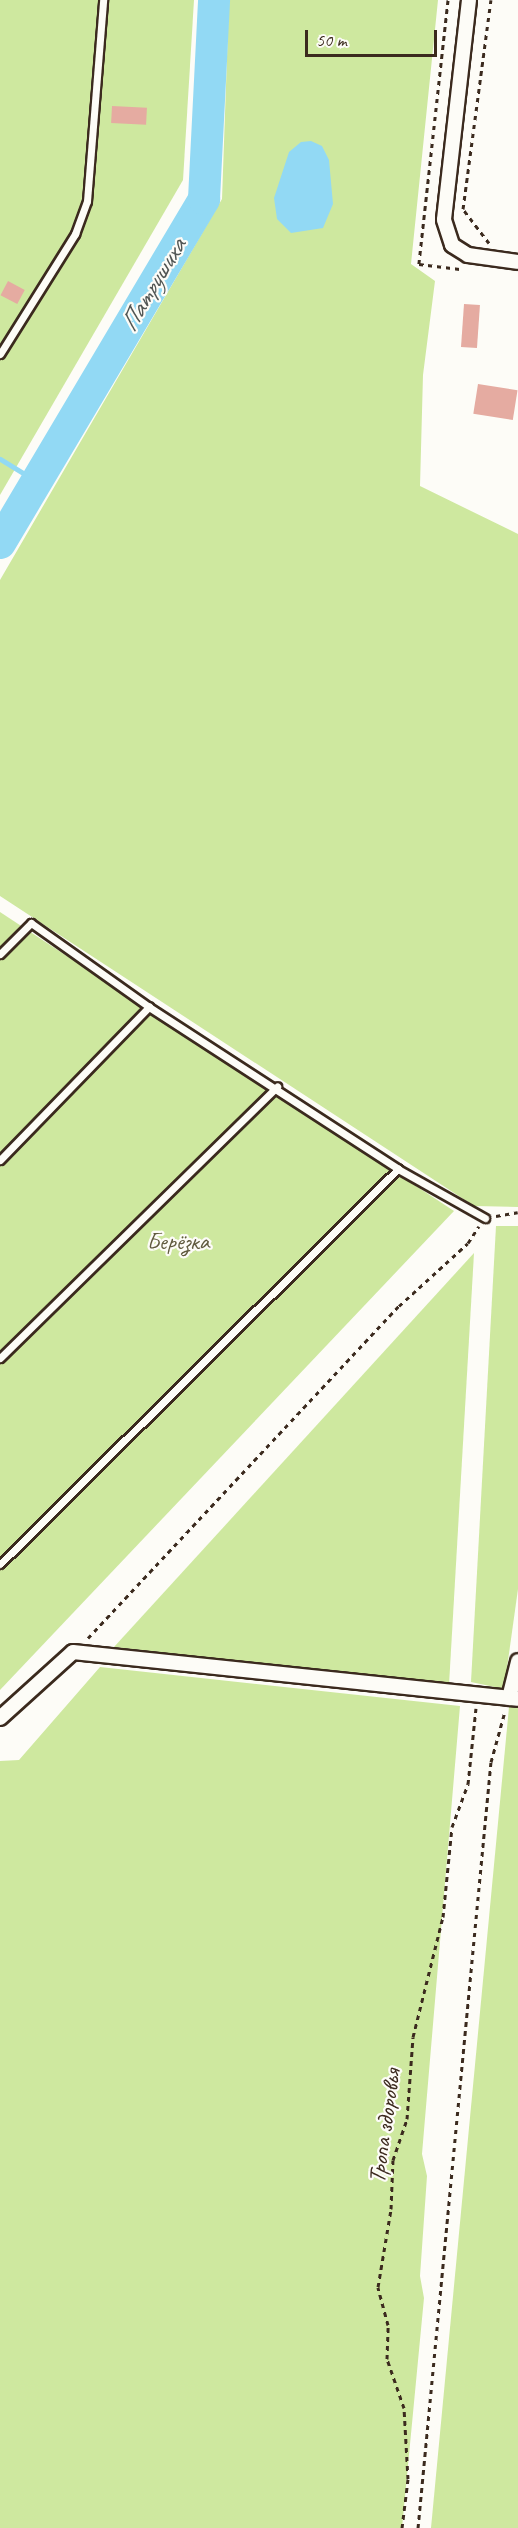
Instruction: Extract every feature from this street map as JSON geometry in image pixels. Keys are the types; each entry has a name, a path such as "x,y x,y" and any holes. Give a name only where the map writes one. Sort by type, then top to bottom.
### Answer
{"street":[{"path":"469,0 444,220 452,245 468,255 518,262"},
{"path":"0,1718 73,1652 513,1698 518,1660"}],"lane":[{"path":"0,354 75,234 87,201 103,0"},
{"path":"0,954 31,923 149,1007 278,1087 398,1169 484,1218"},
{"path":"0,1160 149,1007"},
{"path":"0,1358 278,1087"},
{"path":"0,1564 398,1169"}],"path":[{"path":"419,264 448,0"},
{"path":"491,0 463,209 494,248"},
{"path":"73,1652 399,1306 468,1243 484,1218 518,1212"},
{"name":"Тропа здоровья","path":"402,2528 408,2479 404,2408 387,2359 388,2325 378,2287 391,2209 393,2160 407,2119 413,2037 443,1917 452,1827 468,1784 469,1744 479,1695"},
{"path":"418,2528 491,1762 513,1698"}],"green space":[{"path":"0,0 194,0 183,180 0,495"},
{"path":"229,0 438,0 411,264 435,281 423,375 420,486 518,534 518,1207 474,1206 0,896 0,580 222,199"},
{"name":"Берёзка","path":"0,912 454,1211 0,1690"},
{"path":"496,1226 518,1226 518,1589 504,1689 471,1682"},
{"path":"474,1253 449,1685 114,1647"},
{"path":"100,1667 460,1706 422,2154 427,2176 420,2276 424,2298 402,2528 0,2528 0,1761 19,1760"},
{"path":"509,1707 518,1707 518,2528 431,2528"}],"water":[{"path":"311,141 322,146 329,160 333,204 323,228 291,233 277,219 274,198 289,152 301,142"}],"building":[{"path":"112,106 147,108 146,125 111,123"},
{"path":"8,281 25,290 17,304 0,295"},
{"path":"464,304 480,305 477,348 461,347"},
{"path":"478,384 518,390 513,420 473,414"}],"waterway":[{"name":"Патрушиха","path":"0,543 204,199 214,0"},
{"path":"0,459 36,481"}]}
